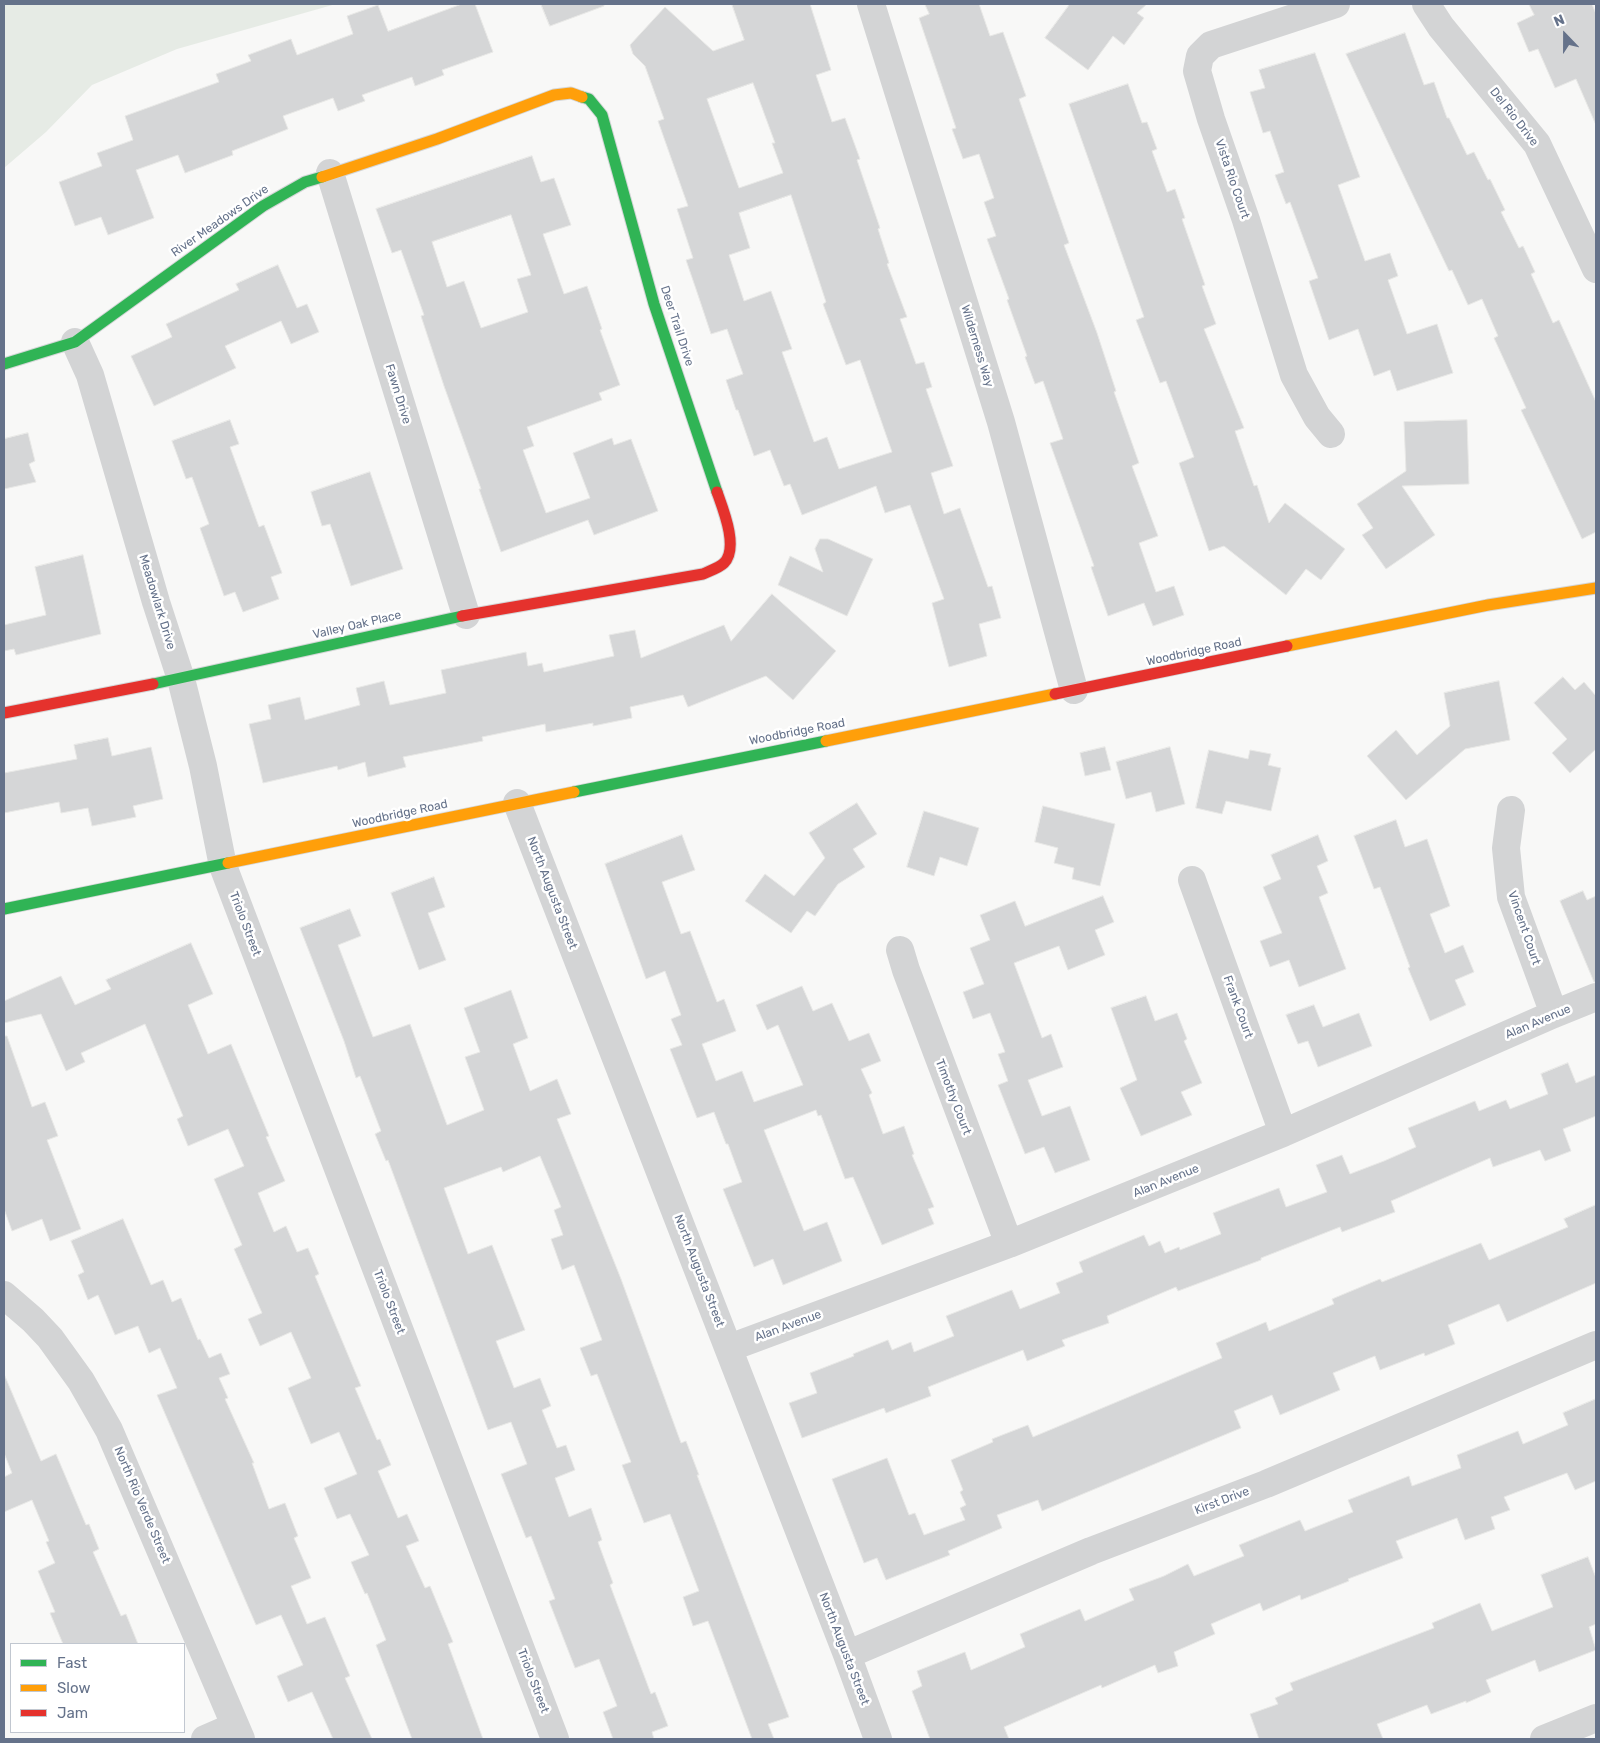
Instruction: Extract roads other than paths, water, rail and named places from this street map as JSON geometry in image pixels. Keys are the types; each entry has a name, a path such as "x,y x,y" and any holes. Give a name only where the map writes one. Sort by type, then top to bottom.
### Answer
{"street":[{"name":"Wilderness Way","path":"870,4 1001,422 1074,690"},
{"name":"Vista Rio Court","path":"1331,434 1317,417 1294,374 1197,71 1200,56 1211,45 1336,4"},
{"name":"Del Rio Drive","path":"1426,4 1441,27 1536,144 1596,269"},
{"name":"River Meadows Drive","path":"4,364 75,342 263,206 305,182 437,139 554,95 571,93 580,96"},
{"name":"Deer Trail Drive","path":"580,96 589,98 602,115 654,304 728,524 730,550 724,563 716,568"},
{"name":"Fawn Drive","path":"330,173 466,615"},
{"name":"Meadowlark Drive","path":"75,342 90,375 156,602 181,679 203,766 222,866"},
{"name":"Valley Oak Place","path":"4,713 181,679 466,615 703,574 716,568"},
{"name":"Woodbridge Road","path":"4,910 517,803 1488,605 1596,588"},
{"name":"North Augusta Street","path":"517,803 729,1348 878,1739"},
{"name":"Vincent Court","path":"1511,810 1506,848 1511,897 1554,1014"},
{"name":"Triolo Street","path":"222,866 555,1739"},
{"name":"Frank Court","path":"1192,880 1283,1133"},
{"name":"Timothy Court","path":"900,950 1009,1244"},
{"name":"Alan Avenue","path":"729,1348 1009,1244 1283,1133 1596,997"},
{"name":"North Rio Verde Street","path":"4,1294 50,1338 81,1381 109,1430 238,1732"},
{"name":"Kirst Drive","path":"846,1652 856,1651 1091,1551 1266,1484 1596,1345"},
{"path":"1545,1739 1596,1718"},
{"path":"205,1739 238,1732"}]}
